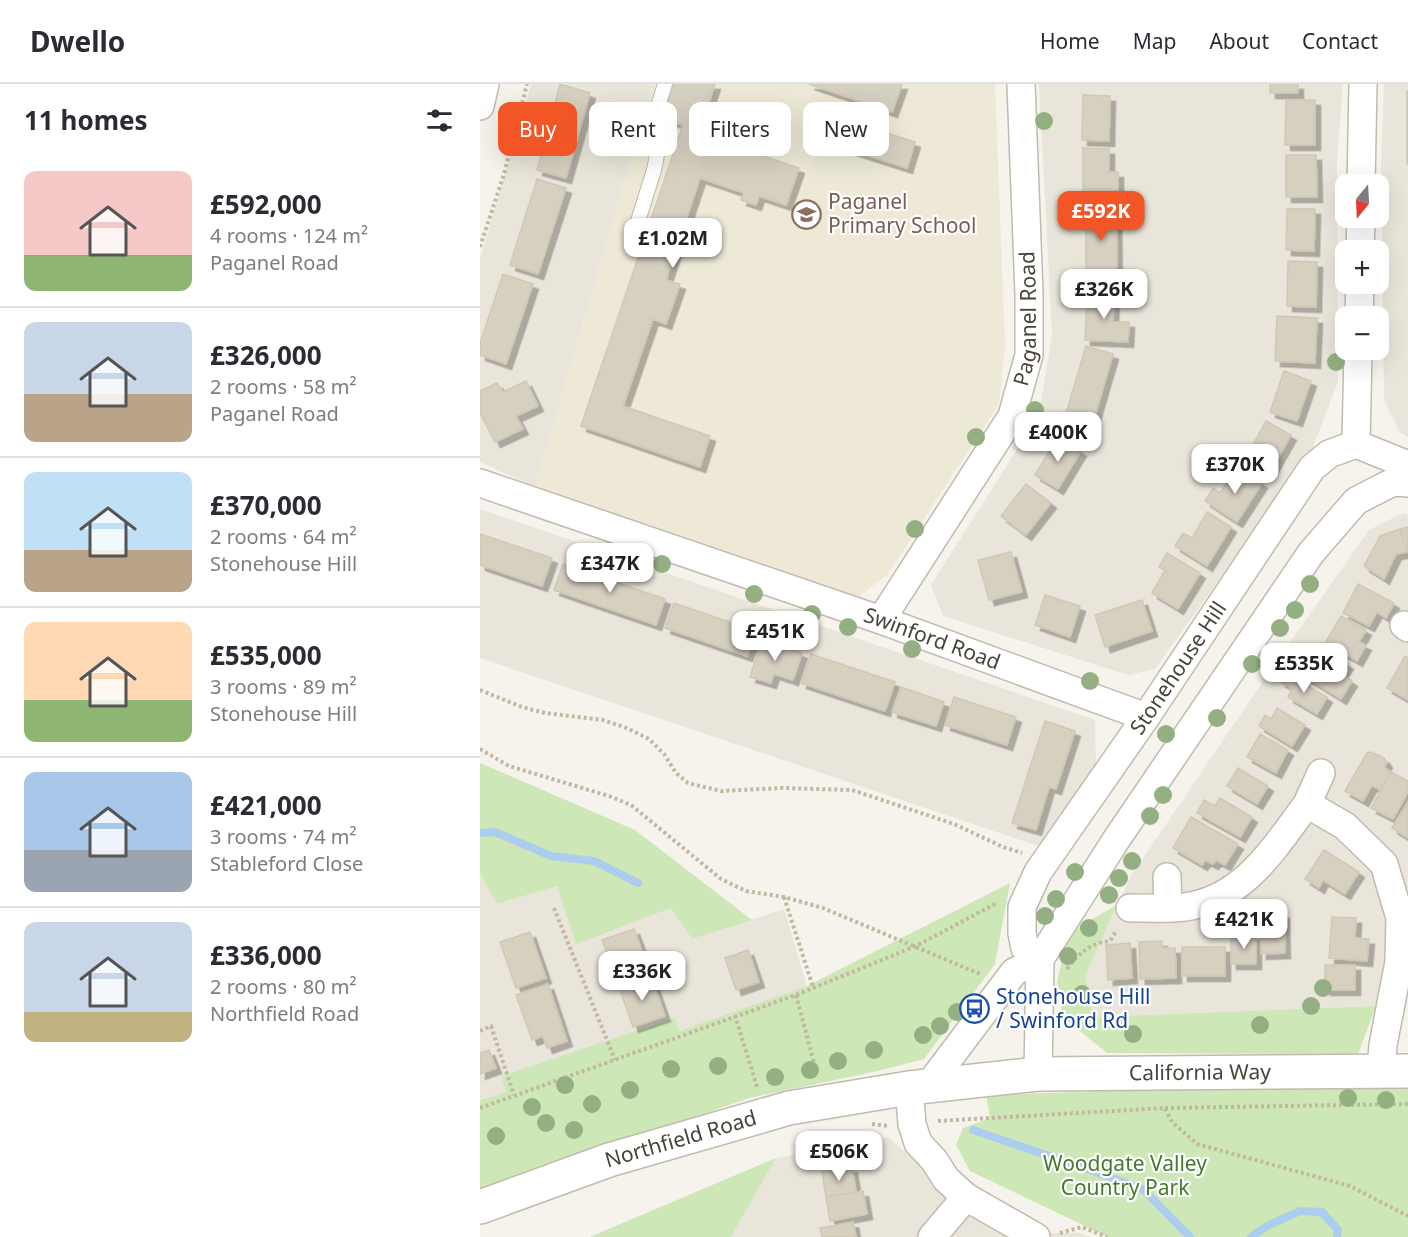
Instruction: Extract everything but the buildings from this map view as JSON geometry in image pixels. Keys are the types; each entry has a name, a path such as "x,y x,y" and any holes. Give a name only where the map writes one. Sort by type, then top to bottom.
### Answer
{"street":[{"path":"480,106 485,84"},
{"name":"Paganel Road","path":"881,620 1012,416 1029,355 1021,84"},
{"path":"1361,174 1363,84"},
{"path":"1358,360 1356,444 1408,465"},
{"name":"Stonehouse Hill","path":"1040,959 1025,948 1022,933 1022,908 1038,872 1146,717 1312,468 1329,454 1356,444"},
{"path":"1045,1236 966,1197 946,1179 918,1143 912,1124 919,1086 1014,972 1040,959 1116,840 1311,554 1356,501 1393,482 1408,483"},
{"name":"Swinford Road","path":"480,483 881,620 1146,717"},
{"path":"1130,908 1184,907 1210,901 1239,886 1260,866 1307,804 1322,773"},
{"path":"1307,804 1345,826 1384,864 1400,918 1399,962 1383,1045 1395,1070"},
{"path":"1167,877 1168,908"},
{"path":"1038,1074 1040,959"},
{"name":"California Way","path":"993,1078 1038,1074 1395,1070"},
{"name":"Northfield Road","path":"480,1207 609,1160 789,1108 919,1086 993,1078"},
{"path":"932,1237 966,1197"}],"lane":[{"path":"638,221 658,150 655,116 665,84"}],"path":[{"path":"480,247 504,174 527,84"},
{"path":"480,690 522,707 545,713 603,720 627,728 649,739 664,754 676,773 688,783 721,791 782,788 852,790 954,824 1003,847 1031,856"},
{"path":"480,749 509,766 609,796 631,805 721,879 746,891 784,897 823,908 989,978"},
{"path":"784,897 813,987"},
{"path":"480,1108 796,995 916,946 1003,899"},
{"path":"554,908 615,1059"},
{"path":"1040,959 1063,978 1067,968 1078,954 1089,946 1110,941 1130,908"},
{"path":"796,995 818,1074 807,1076"},
{"path":"735,1015 756,1087 766,1085"},
{"path":"480,1031 491,1026 514,1095"},
{"path":"944,1120 1165,1108 1408,1104"},
{"path":"1165,1108 1172,1122 1197,1144 1350,1186 1408,1216"},
{"path":"1045,1236 1082,1227 1107,1237"}],"shaded area":[{"path":"531,84 653,84 648,102 589,102 589,156 632,156 535,487 480,462 480,260 510,156 577,156 577,102 526,102"},
{"name":"Paganel Primary School","path":"653,84 995,84 1005,345 999,404 888,574 856,599 535,487 632,156 677,156 677,102 648,102"},
{"path":"1039,84 1343,84 1337,174 1335,174 1335,228 1337,228 1337,240 1335,240 1335,294 1338,294 1338,306 1335,306 1335,360 1338,360 1338,381 1312,450 1155,669 1128,675 943,616 931,585 1039,415 1052,335"},
{"path":"1384,84 1408,84 1408,437 1400,432 1384,400 1383,360 1389,360 1389,306 1383,306 1383,294 1389,294 1389,240 1382,240 1382,228 1389,228 1389,174 1381,174"},
{"path":"480,509 1095,720 1096,767 1038,846 480,658"},
{"path":"1403,513 1408,515 1408,995 1376,1006 1092,1017 1084,976 1131,876 1369,530"},
{"path":"480,873 497,904 557,886 576,943 671,908 692,939 784,909 807,986 679,1031 675,1019 501,1076 507,1092 480,1100"},
{"path":"888,1137 997,1233 1080,1233 1089,1237 731,1237 776,1158"}],"green space":[{"path":"480,763 635,830 752,920 692,939 671,908 576,944 557,886 497,904 480,873"},
{"path":"1010,883 995,964 924,1059 749,1098 480,1193 480,1100 506,1092 501,1076 675,1018 679,1031 807,986"},
{"path":"1117,905 1085,976 1093,1017 1376,1006 1358,1054 1107,1053 1063,1017 1057,981 1070,932"},
{"name":"Woodgate Valley Country Park","path":"1408,1086 1408,1237 1108,1237 970,1171 956,1145 963,1128 990,1118 986,1095 1173,1089"},
{"path":"776,1158 731,1237 590,1237"}],"waterway":[{"path":"480,833 495,832 551,856 594,861 638,883"},
{"path":"973,1130 1144,1190 1190,1237"},
{"path":"1251,1237 1267,1226 1300,1211 1322,1212 1338,1230 1337,1237"}],"place":[{"name":"Paganel Primary School","path":"807,214"},
{"name":"Stonehouse Hill / Swinford Rd","path":"975,1009"}]}
